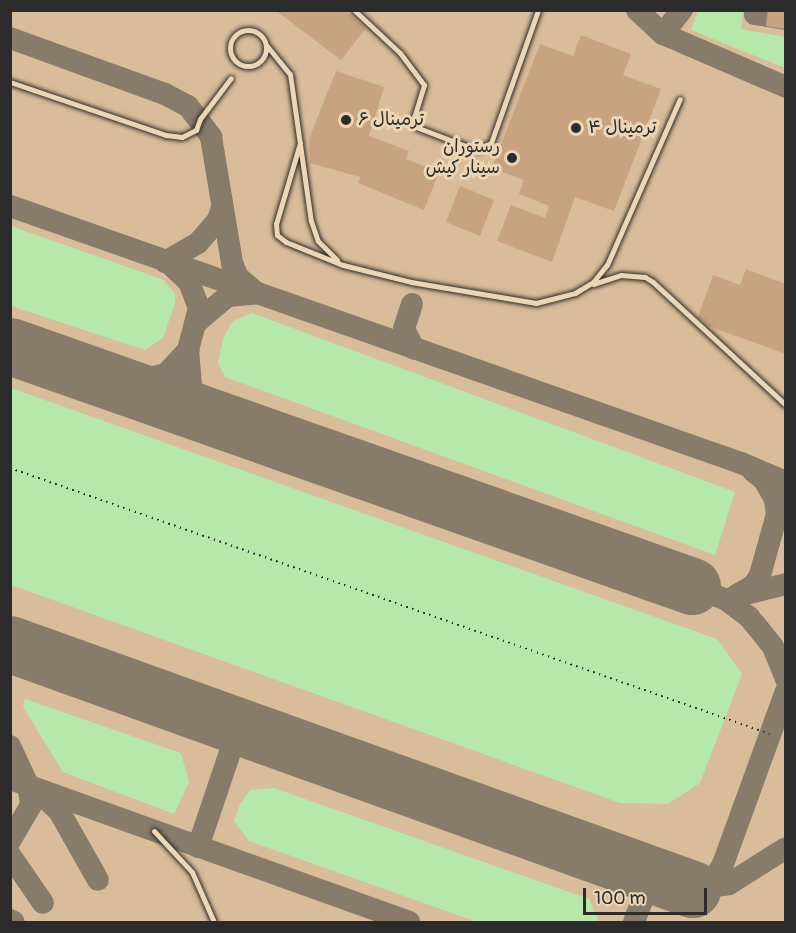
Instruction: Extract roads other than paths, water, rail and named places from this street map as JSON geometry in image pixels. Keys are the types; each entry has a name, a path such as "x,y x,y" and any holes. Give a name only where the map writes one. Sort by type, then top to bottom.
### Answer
{"lane":[{"path":"354,10 400,53 423,85 414,117 416,127 476,150 491,143 538,10"},
{"path":"267,46 260,62 248,66 237,62 230,52 234,35 245,29 257,31 290,74 313,229 326,252 343,265"},
{"path":"10,82 166,135 182,137 196,130 200,119 231,78"},
{"path":"590,285 620,242 680,99"},
{"path":"300,143 276,224 277,235 286,242 343,265 446,290 536,303 559,300 590,285 621,274 645,277 786,405"},
{"path":"154,831 192,872 214,922"}],"place":[{"name":"ترمینال ۶","path":"346,120"},
{"name":"ترمینال ۴","path":"576,128"},
{"name":"رستوران سینار کیش","path":"512,158"}]}
